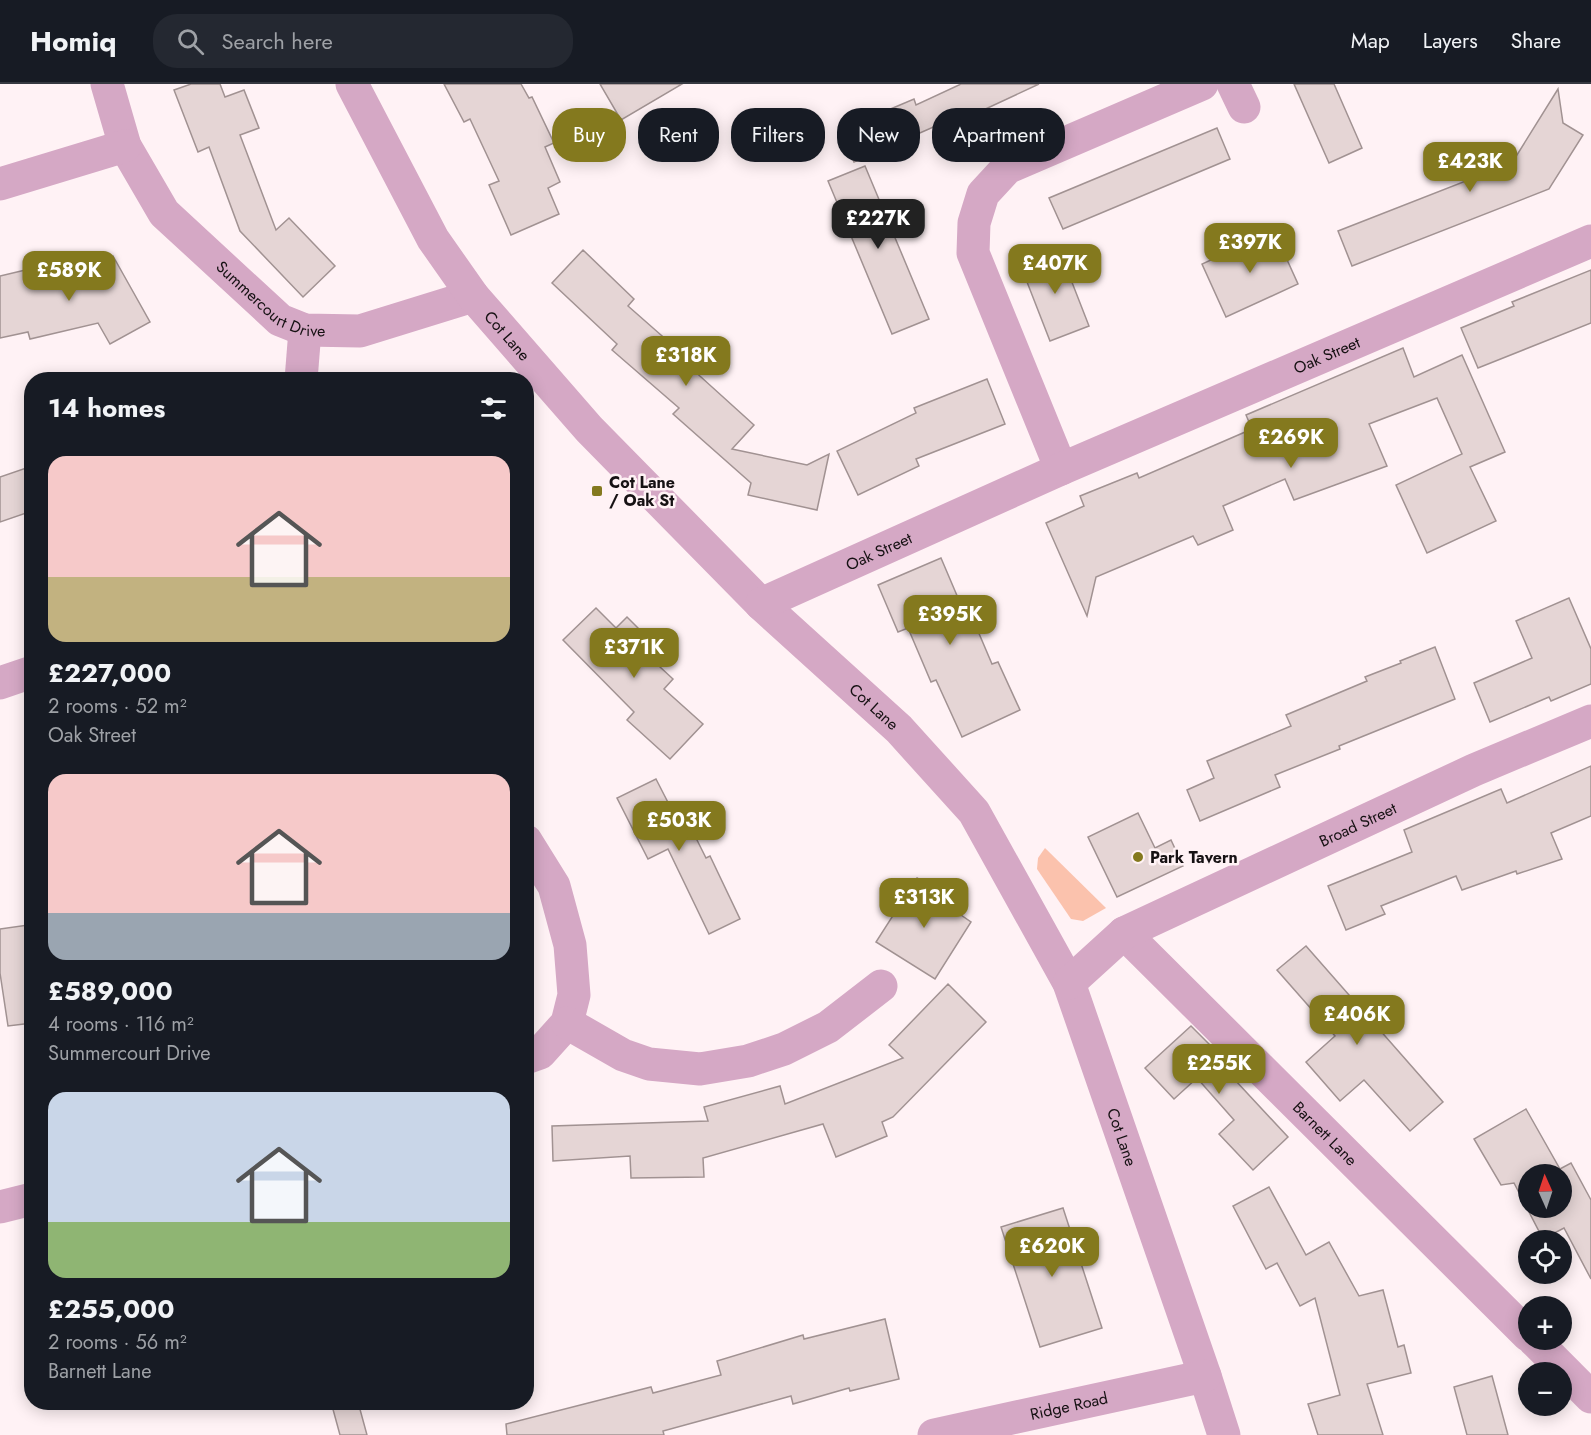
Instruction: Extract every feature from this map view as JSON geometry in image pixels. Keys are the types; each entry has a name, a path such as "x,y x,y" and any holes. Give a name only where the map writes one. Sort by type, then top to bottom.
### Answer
{"street":[{"name":"Summercourt Drive","path":"107,84 125,146 164,213 280,320 305,330 360,331 473,296"},
{"name":"Cot Lane","path":"352,84 433,239 473,296 589,429 761,604 899,729 974,812 1069,983 1224,1435"},
{"path":"1061,469 973,254 974,223 983,194 1007,168 1202,84"},
{"path":"0,183 125,146"},
{"name":"Oak Street","path":"761,604 1061,469 1591,241"},
{"path":"302,372 305,330"},
{"path":"0,683 24,675"},
{"name":"Broad Street","path":"1124,933 1474,770 1591,720"},
{"path":"534,854 554,886 570,945 574,995 567,1023 540,1053 534,1055"},
{"path":"1069,983 1124,933"},
{"name":"Barnett Lane","path":"1124,933 1518,1325"},
{"path":"567,1023 622,1055 648,1064 700,1069 748,1060 784,1049 828,1027 881,986"},
{"path":"0,1207 24,1201"},
{"path":"1544,1350 1591,1396"},
{"name":"Ridge Road","path":"934,1435 1205,1376"}],"shaded area":[{"path":"1045,848 1106,908 1083,921 1071,919 1037,869 1038,858"}],"building":[{"path":"191,84 220,84 225,97 244,90 259,128 240,135 276,230 289,218 335,266 303,297 240,231 209,147 198,152 174,90"},
{"path":"444,84 521,84 529,98 532,97 552,139 552,144 545,147 560,182 548,188 559,214 511,235 489,185 499,181 470,119 464,122"},
{"path":"600,84 682,84 626,117 626,108 614,108"},
{"path":"961,84 1039,84 988,108 932,108 932,128 920,133 920,108 893,108 914,99 916,105"},
{"path":"1294,84 1334,84 1362,148 1329,163"},
{"path":"1558,89 1563,123 1583,135 1549,189 1352,266 1338,231 1512,163"},
{"path":"1217,128 1230,159 1063,229 1049,198"},
{"path":"865,166 929,319 892,334 828,181"},
{"path":"1274,231 1298,284 1226,317 1202,264"},
{"path":"1059,249 1089,326 1050,341 1020,264"},
{"path":"583,250 634,299 628,306 694,364 691,368 754,425 732,449 807,465 829,454 817,510 748,495 751,483 673,414 679,408 612,350 617,344 552,283"},
{"path":"113,256 150,322 110,344 98,323 30,339 28,332 0,338 0,276 55,263 60,285"},
{"path":"1591,270 1591,323 1478,368 1461,328 1514,306 1512,302"},
{"path":"1403,348 1414,377 1462,355 1505,452 1470,467 1496,521 1427,553 1396,485 1462,454 1437,398 1369,424 1387,466 1294,500 1285,479 1223,506 1233,530 1198,545 1193,536 1096,577 1087,616 1046,523 1084,506 1080,496 1137,473 1139,478 1252,429 1246,415"},
{"path":"987,379 1005,424 916,459 919,466 858,495 837,451 916,413 914,408"},
{"path":"24,469 24,514 0,522 0,477"},
{"path":"941,558 964,612 969,610 992,664 998,662 1020,710 962,737 936,680 931,682 908,628 898,632 878,585"},
{"path":"1569,598 1591,649 1591,684 1551,701 1549,697 1490,722 1474,683 1532,658 1516,621"},
{"path":"596,608 616,628 627,617 655,645 646,654 673,679 664,689 703,724 670,759 627,720 634,712 563,640"},
{"path":"1435,647 1455,699 1339,746 1340,749 1275,775 1280,787 1200,821 1187,790 1214,778 1207,761 1291,726 1286,715 1367,681 1365,677"},
{"path":"1591,766 1591,816 1551,833 1562,859 1517,874 1516,871 1462,890 1456,876 1381,906 1385,914 1346,930 1328,886 1412,852 1404,830 1501,789 1507,803"},
{"path":"656,779 676,818 684,814 706,858 710,856 740,919 709,934 668,849 648,859 617,798"},
{"name":"Park Tavern","path":"1138,813 1155,848 1171,840 1183,866 1117,897 1088,837"},
{"path":"917,878 949,898 945,904 971,922 935,979 876,942"},
{"path":"24,926 24,1024 8,1026 0,973 0,929"},
{"path":"1306,946 1443,1102 1410,1131 1364,1080 1340,1101 1306,1062 1335,1036 1277,970"},
{"path":"948,984 986,1022 893,1117 882,1122 887,1136 836,1157 823,1124 703,1158 704,1177 631,1178 630,1156 553,1161 552,1126 708,1121 704,1107 780,1086 785,1104 903,1058 889,1045"},
{"path":"1191,1026 1240,1075 1235,1080 1288,1137 1253,1170 1219,1134 1234,1120 1197,1078 1174,1099 1145,1068"},
{"path":"1526,1109 1557,1164 1518,1164 1518,1191 1514,1183 1501,1185 1474,1139"},
{"path":"1572,1165 1591,1200 1591,1279 1572,1243 1572,1230 1564,1228 1538,1230 1532,1218 1572,1218"},
{"path":"1269,1187 1306,1255 1329,1242 1359,1296 1383,1290 1398,1347 1404,1345 1411,1373 1367,1384 1383,1435 1318,1435 1308,1404 1340,1395 1315,1298 1300,1306 1277,1263 1266,1269 1233,1206"},
{"path":"1063,1208 1102,1328 1040,1347 1001,1227"},
{"path":"885,1319 899,1379 850,1391 849,1388 793,1404 791,1396 663,1431 664,1435 507,1435 506,1424 651,1387 653,1393 721,1375 717,1361 803,1335 804,1339"},
{"path":"1492,1376 1508,1435 1467,1435 1454,1387"},
{"path":"333,1410 360,1410 367,1435 340,1435"}],"place":[{"name":"Cot Lane / Oak St","path":"597,491"},
{"name":"Park Tavern","path":"1138,857"}]}
